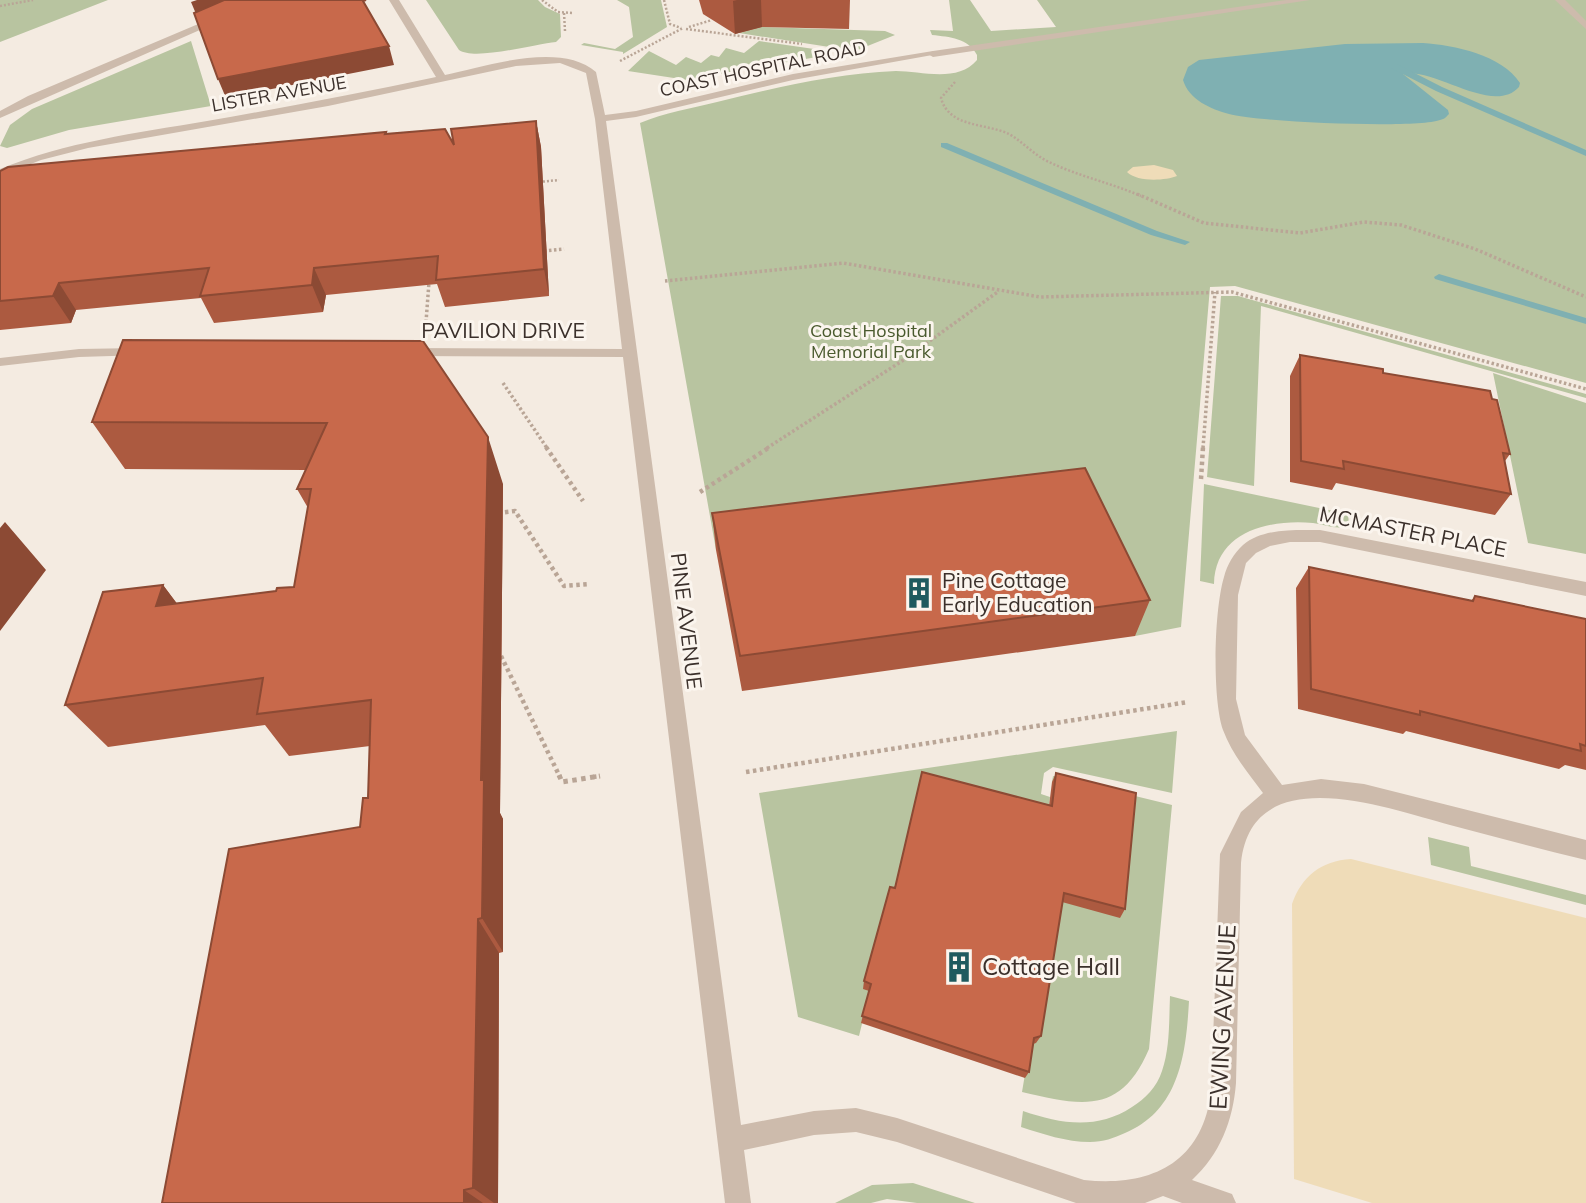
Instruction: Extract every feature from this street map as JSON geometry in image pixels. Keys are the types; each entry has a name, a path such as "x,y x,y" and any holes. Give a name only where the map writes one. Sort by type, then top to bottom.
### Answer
{"street":[{"path":"0,115 32,98 263,0"},
{"path":"394,0 442,78"},
{"name":"COAST HOSPITAL ROAD","path":"600,119 631,115 793,77 1305,0"},
{"path":"1560,0 1586,26"},
{"name":"LISTER AVENUE","path":"0,173 42,157 87,145 321,105 532,61 567,62"},
{"name":"PINE AVENUE","path":"567,62 591,72 600,119 738,1203"},
{"path":"0,362 79,353 158,352"},
{"name":"PAVILION DRIVE","path":"392,352 629,352"},
{"name":"MCMASTER PLACE","path":"1278,796 1239,744 1228,713 1227,592 1235,565 1247,551 1277,537 1320,536 1586,589"},
{"name":"EWING AVENUE","path":"730,1140 814,1123 856,1120 881,1125 1098,1196 1141,1193 1166,1185 1183,1174 1210,1142 1218,1121 1223,1087 1231,854 1243,823 1267,801 1311,789 1353,792 1586,850"},
{"path":"1166,1185 1223,1203"}],"path":[{"path":"0,6 33,0"},
{"path":"542,0 555,11 573,13"},
{"path":"664,0 670,23 684,29 803,44"},
{"path":"620,61 684,29 712,20"},
{"path":"959,80 949,86 941,98 943,106 954,117 972,125 1008,134 1048,162 1099,177 1204,223 1300,233 1364,222 1401,225 1475,249 1586,296"},
{"path":"533,183 559,180"},
{"path":"538,252 564,249"},
{"path":"665,281 850,263 1049,298 1240,293 1586,389"},
{"path":"425,333 430,270"},
{"path":"700,492 902,361 1000,290"},
{"path":"1200,479 1215,292"},
{"path":"502,381 583,501"},
{"path":"496,514 516,511 564,586 589,584"},
{"path":"501,656 562,782 600,776"},
{"path":"746,772 1188,702"}],"green space":[{"path":"0,0 108,0 0,42"},
{"path":"426,0 538,0 545,7 560,14 561,37 556,42 505,51 467,53 459,50"},
{"path":"617,0 661,0 667,27 623,54 581,45 584,43 615,49 633,37 629,7"},
{"name":"Coast Hospital Memorial Park","path":"949,0 970,0 991,31 1056,27 1037,0 1586,0 1586,383 1235,286 1210,287 1181,627 1135,636 716,550 640,123 688,109 828,78 873,72 950,74 960,71 977,60 973,49 958,39 932,35 930,30 953,31"},
{"path":"762,27 885,31 895,35 855,51 739,33"},
{"path":"191,41 211,106 69,130 7,148 0,146 10,125 32,109"},
{"path":"759,41 821,50 828,55 687,80 628,71 649,51 676,65 686,57 701,63 711,55 719,57 726,48 744,53"},
{"path":"1221,296 1238,296 1586,394 1586,398 1261,306 1254,486 1207,477"},
{"path":"1493,373 1586,403 1586,554 1528,543"},
{"path":"1204,484 1348,514 1349,524 1337,527 1296,522 1247,532 1224,552 1217,566 1214,584 1200,581"},
{"path":"1177,731 1172,793 1053,767 1044,773 1041,794 1050,797 1048,815 902,858 1131,803 1052,782 1053,776 1172,805 1149,1049 1126,1086 1098,1100 1081,1102 1022,1092 1030,1044 870,991 859,1036 798,1017 759,793"},
{"path":"1428,837 1469,847 1471,866 1586,895 1586,905 1431,865"},
{"path":"1170,996 1189,1001 1185,1040 1176,1078 1169,1095 1158,1110 1125,1133 1099,1141 1063,1139 1021,1127 1023,1111 1065,1122 1092,1122 1119,1114 1141,1100 1157,1082 1165,1062"},
{"path":"913,1183 975,1203 917,1203 887,1199 871,1203 835,1203 872,1185"}],"sand":[{"path":"1154,165 1173,170 1177,176 1151,180 1137,178 1127,172 1133,167"},
{"path":"1351,859 1586,918 1586,1203 1372,1203 1294,1179 1292,904 1301,885 1314,872 1331,863"}],"water":[{"path":"1423,43 1463,49 1490,59 1512,73 1520,83 1519,87 1508,94 1494,96 1479,94 1431,77 1403,74 1448,110 1449,114 1442,120 1425,123 1370,124 1271,120 1229,114 1195,98 1183,80 1188,67 1199,60 1345,44"}],"building":[{"path":"224,0 366,0 363,1 389,46 218,79 194,13"},
{"path":"536,121 544,269 436,280 438,256 314,268 312,285 200,296 209,268 59,283 53,296 0,301 0,171 8,167 386,132 385,134 445,129 454,145 451,129"},
{"path":"123,340 423,341 488,437 481,780 484,780 482,918 478,919 473,1188 464,1190 464,1203 162,1203 229,849 360,827 363,798 368,798 371,700 257,714 263,678 65,705 103,592 163,585 156,606 294,587 311,489 297,489 327,423 92,422"},
{"path":"1300,355 1383,369 1383,373 1490,391 1492,399 1497,400 1510,454 1503,453 1511,494 1343,461 1344,469 1301,461"},
{"name":"Pine Cottage Early Education","path":"1085,468 1150,600 740,656 712,513"},
{"path":"1309,567 1473,601 1475,596 1586,619 1586,746 1580,744 1581,751 1420,711 1420,715 1311,689"},
{"path":"922,772 1052,806 1056,773 1136,793 1125,909 1064,893 1041,1036 1034,1038 1029,1072 862,1016 871,984 864,981 890,887 895,888"}],"waterway":[{"path":"1392,65 1439,89 1586,153"},
{"path":"944,145 1154,233 1185,242"},
{"path":"1439,277 1586,321"}],"place":[{"name":"Pine Cottage Early Education","path":"919,593"},
{"name":"Cottage Hall","path":"959,967"}]}
